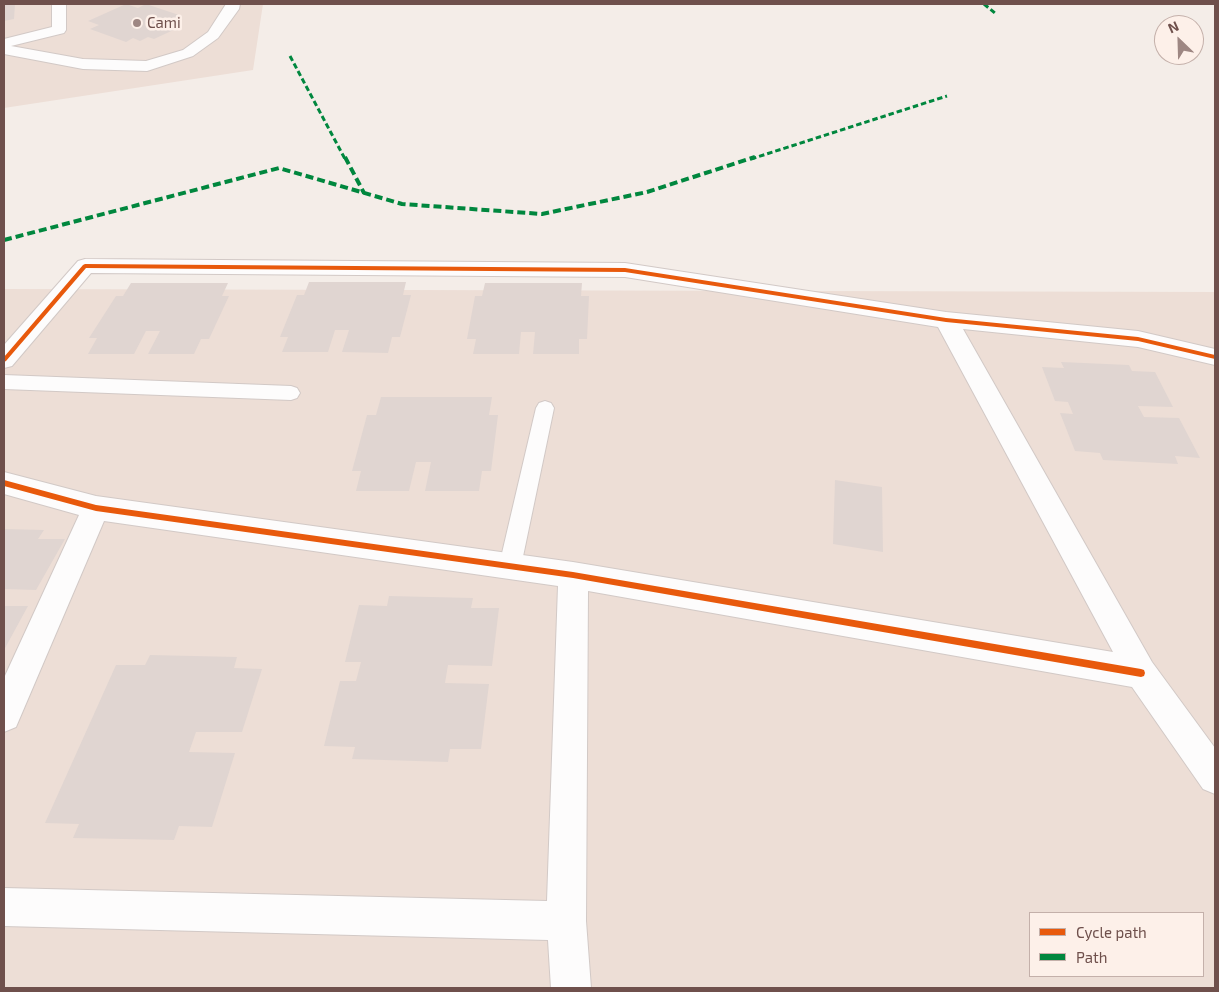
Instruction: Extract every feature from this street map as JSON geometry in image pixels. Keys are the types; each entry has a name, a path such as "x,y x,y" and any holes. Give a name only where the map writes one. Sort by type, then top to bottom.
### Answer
{"street":[{"path":"4,43 59,30 59,4"},
{"path":"4,49 83,64 147,66 188,53 213,35 232,10 234,4"},
{"path":"4,360 85,266 625,270 946,320 1138,339 1215,357"},
{"path":"946,320 1142,673 1215,777"},
{"path":"4,483 96,508 574,575 1142,673"},
{"path":"4,715 96,508"},
{"path":"571,988 566,921 574,575"},
{"path":"4,907 566,921"}],"lane":[{"path":"4,382 291,393"},
{"path":"510,566 546,408"}],"shaded area":[{"path":"4,4 263,4 253,70 4,108"},
{"path":"4,289 1215,292 1215,988 4,988"}],"building":[{"path":"4,4 15,4 14,19 4,21"},
{"name":"Cami","path":"126,4 138,8 146,4 182,16 175,19 182,21 174,25 180,27 154,39 148,37 140,41 133,38 126,42 90,29 99,25 88,21"},
{"path":"309,282 406,282 403,295 411,295 400,337 392,337 388,353 342,352 349,330 335,330 328,352 282,352 288,337 280,337 297,295 304,295"},
{"path":"131,283 228,283 222,296 229,296 209,339 201,339 194,354 148,354 160,331 146,331 134,354 88,354 97,338 89,338 116,296 123,296"},
{"path":"485,283 582,283 581,296 589,296 587,339 579,339 579,354 533,354 535,332 521,332 519,354 473,354 476,339 467,339 475,296 482,296"},
{"path":"1061,362 1129,365 1132,371 1155,372 1173,407 1138,406 1144,417 1179,418 1200,458 1175,456 1178,464 1103,460 1100,453 1075,451 1060,413 1073,414 1068,402 1055,401 1042,367 1064,368"},
{"path":"381,397 492,397 489,415 498,415 491,471 482,471 479,491 425,491 431,462 416,462 409,491 356,491 361,471 352,471 367,415 376,415"},
{"path":"835,480 882,487 883,552 833,544"},
{"path":"4,529 44,530 38,539 65,539 36,590 4,589"},
{"path":"389,596 473,598 471,608 499,608 492,666 448,665 445,683 489,684 481,749 450,749 448,762 352,759 355,747 324,746 340,681 356,681 361,662 345,662 359,605 387,606"},
{"path":"4,606 28,606 4,650"},
{"path":"150,655 237,657 234,668 262,669 242,732 196,732 189,752 235,753 212,827 179,826 174,840 73,838 79,824 45,823 116,665 145,665"}],"marked path":[{"path":"984,4 996,14"},
{"path":"290,56 364,193"},
{"path":"4,240 279,168 402,204 542,214 647,192 947,96"}],"cycle path":[{"path":"4,360 85,266 625,270 946,320 1138,339 1215,357"},
{"path":"4,483 96,508 573,575 1141,673"}],"place":[{"name":"Cami","path":"137,23"}]}
